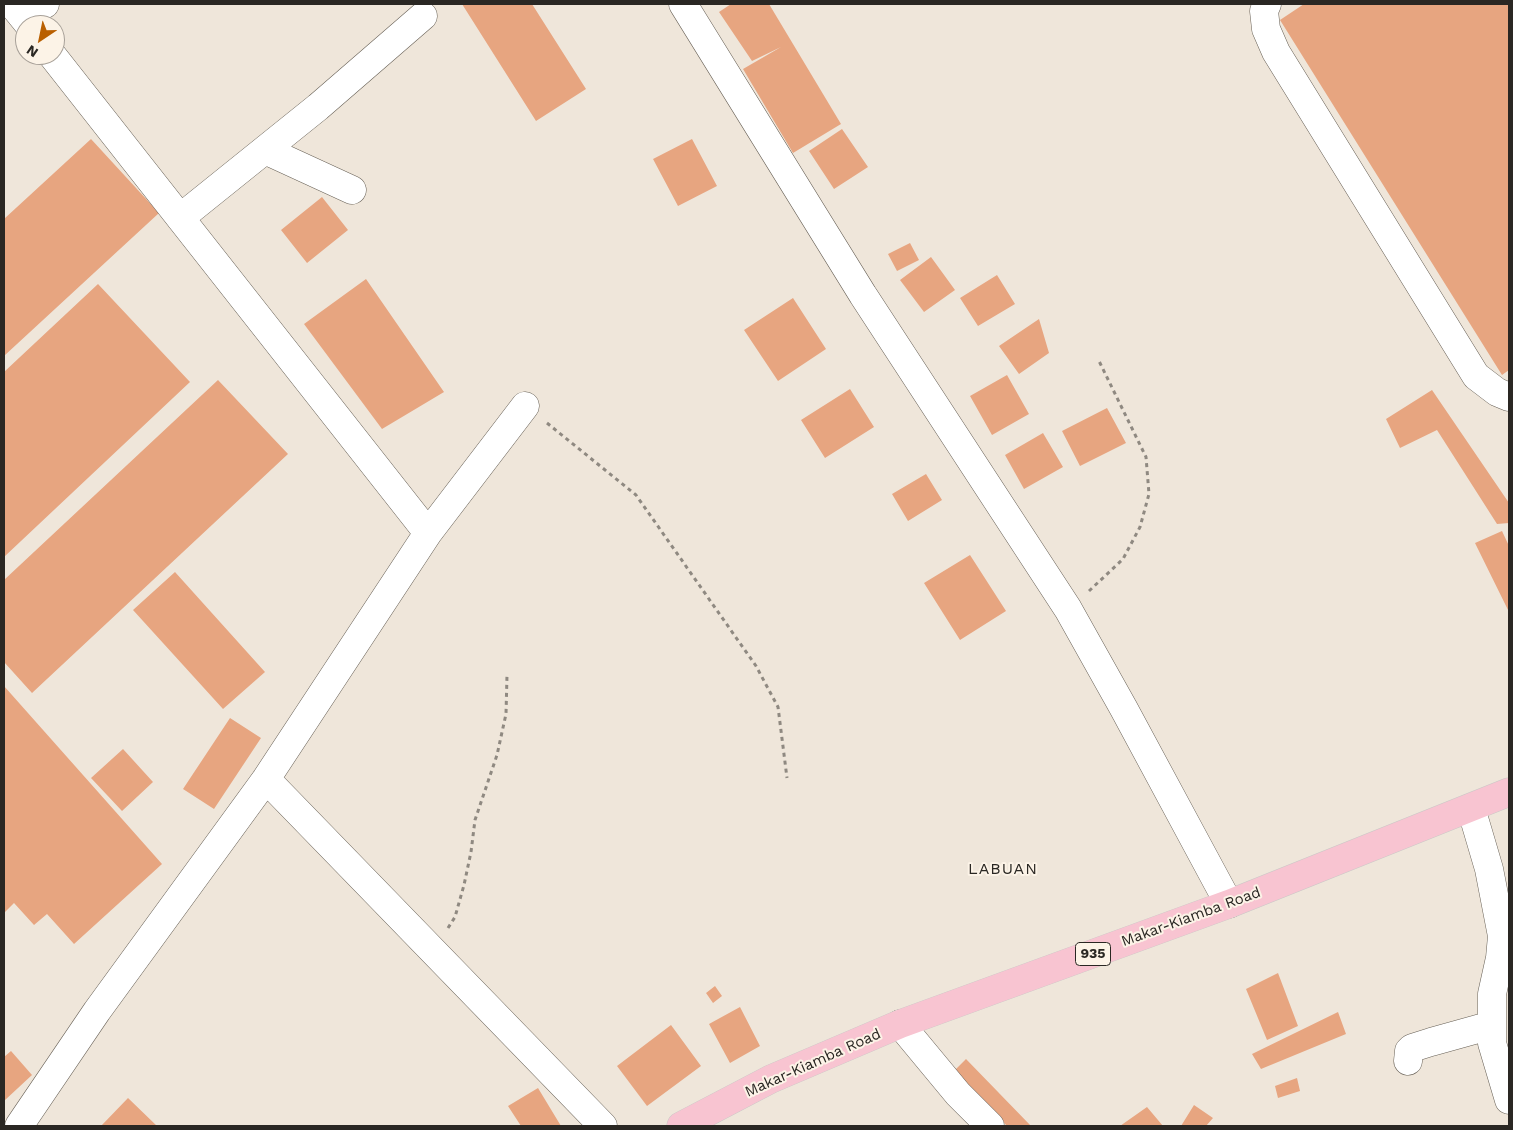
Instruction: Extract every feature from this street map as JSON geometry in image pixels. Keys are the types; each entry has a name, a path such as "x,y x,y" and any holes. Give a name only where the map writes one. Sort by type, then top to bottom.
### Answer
{"main road":[{"name":"Makar-Kiamba Road","path":"681,1126 772,1079 900,1024 1229,904 1509,792"}],"street":[{"path":"683,4 863,295 1068,609 1229,904"},
{"path":"1268,4 1264,11 1266,29 1281,60 1476,376 1497,392 1509,397"},
{"path":"180,218 318,106 423,16"},
{"path":"60,65 428,533"},
{"path":"265,150 352,190"},
{"path":"19,1126 97,1012 266,780 428,533 524,406"},
{"path":"266,780 603,1126"},
{"path":"1471,808 1489,869 1502,936 1500,958 1492,994 1492,1043 1509,1100"},
{"path":"900,1024 953,1089 990,1126"},
{"path":"1408,1061 1409,1051 1412,1048 1492,1026"}],"path":[{"path":"1068,609 1123,558 1140,527 1149,494 1146,457 1098,361"},
{"path":"524,406 582,450 636,495 654,520 756,666 778,707 787,778"},
{"path":"432,951 455,917 464,885 475,820 497,755 506,714 507,675"}],"building":[{"path":"462,4 532,4 586,89 536,121"},
{"path":"731,4 769,4 841,124 793,153 743,69 781,47 752,61 719,12"},
{"path":"1304,4 1509,4 1509,370 1502,375 1280,20"},
{"path":"842,129 868,167 834,189 809,151"},
{"path":"91,139 159,213 4,356 4,219"},
{"path":"692,139 717,186 678,206 653,159"},
{"path":"322,197 348,230 307,263 281,230"},
{"path":"910,243 919,260 897,271 888,254"},
{"path":"931,257 955,290 924,312 900,280"},
{"path":"997,275 1015,304 978,326 960,298"},
{"path":"366,279 444,392 382,429 304,324"},
{"path":"98,284 190,382 4,557 4,372"},
{"path":"793,298 826,349 778,381 744,330"},
{"path":"1039,319 1049,353 1019,374 999,346"},
{"path":"1007,375 1029,414 992,435 970,396"},
{"path":"218,380 288,454 32,693 4,662 4,580"},
{"path":"850,389 874,427 825,458 801,420"},
{"path":"1432,390 1509,503 1509,523 1497,524 1437,430 1400,448 1386,419"},
{"path":"1107,408 1126,443 1080,466 1062,431"},
{"path":"1043,433 1063,467 1024,489 1005,455"},
{"path":"926,474 942,500 908,521 892,494"},
{"path":"1502,531 1509,546 1509,612 1475,543"},
{"path":"970,555 1006,611 960,640 924,583"},
{"path":"175,572 265,672 223,709 133,610"},
{"path":"4,686 162,864 74,944 47,914 34,925 14,903 4,913"},
{"path":"230,718 261,738 214,809 183,789"},
{"path":"123,749 153,782 122,811 91,778"},
{"path":"1278,973 1298,1026 1267,1040 1246,989"},
{"path":"715,986 722,996 713,1003 706,993"},
{"path":"740,1007 760,1046 730,1063 709,1024"},
{"path":"1338,1012 1346,1034 1261,1069 1252,1054"},
{"path":"671,1025 701,1066 647,1106 617,1066"},
{"path":"11,1051 32,1075 4,1101 4,1057"},
{"path":"966,1059 1031,1126 1007,1126 954,1071"},
{"path":"1297,1078 1300,1091 1278,1098 1275,1086"},
{"path":"538,1088 561,1126 521,1126 508,1106"},
{"path":"128,1098 157,1126 101,1126"},
{"path":"1194,1105 1213,1118 1206,1126 1181,1126"},
{"path":"1147,1107 1163,1126 1120,1126"}],"district":[{"name":"LABUAN","path":"1003,869"}]}
